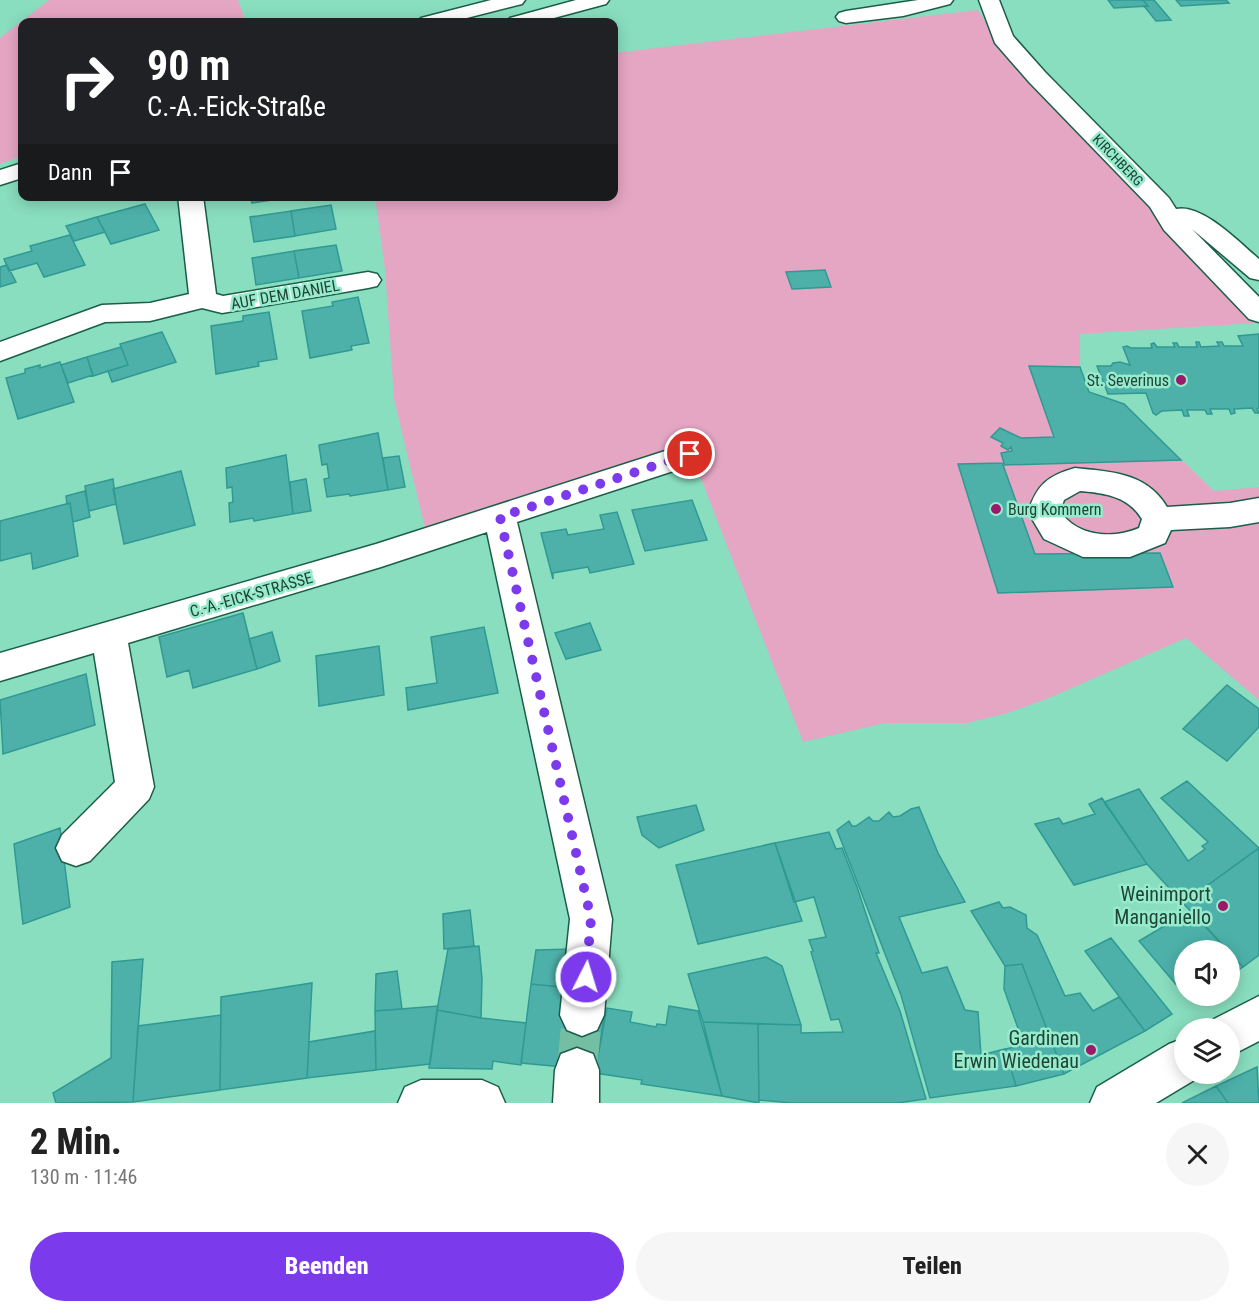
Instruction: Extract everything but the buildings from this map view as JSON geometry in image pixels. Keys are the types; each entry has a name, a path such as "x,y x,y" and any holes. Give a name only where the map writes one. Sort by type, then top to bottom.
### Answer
{"street":[{"path":"444,18 515,0"},
{"path":"531,18 599,0"},
{"path":"846,17 903,10 943,0"},
{"name":"KIRCHBERG","path":"988,0 1003,38 1037,77 1160,203 1173,225 1259,313"},
{"path":"0,178 18,171"},
{"path":"191,201 203,299"},
{"path":"1160,203 1201,224 1259,272"},
{"name":"AUF DEM DANIEL","path":"0,352 102,314 150,312 203,299 222,305 368,280"},
{"name":"C.-A.-EICK-STRASSE","path":"0,667 381,555 690,454"},
{"path":"1158,519 1230,515 1259,510"},
{"path":"500,517 591,919 582,1015"},
{"path":"76,848 135,787 108,636"},
{"path":"1240,1028 1259,1017"},
{"path":"1113,1103 1174,1067"},
{"path":"421,1103 482,1103"}],"shaded area":[{"path":"49,0 238,0 245,18 26,18"},
{"path":"978,10 1004,51 1078,126 1211,279 1257,323 1080,334 1080,367 1089,392 1124,404 1214,491 1259,487 1259,700 1186,638 1049,698 1008,713 967,723 885,723 803,742 695,463 425,528 394,399 385,269 376,201 618,201 618,53"},
{"path":"18,24 18,157 0,164 0,38"}],"tunnel":[{"path":"577,1070 582,1015"}],"place":[{"name":"St. Severinus","path":"1181,380"},
{"name":"Burg Kommern","path":"996,509"},
{"name":"Weinimport Manganiello","path":"1223,906"},
{"name":"Gardinen Erwin Wiedenau","path":"1091,1050"}],"route":[{"path":"586,977 591,919 500,517 690,454"}]}
